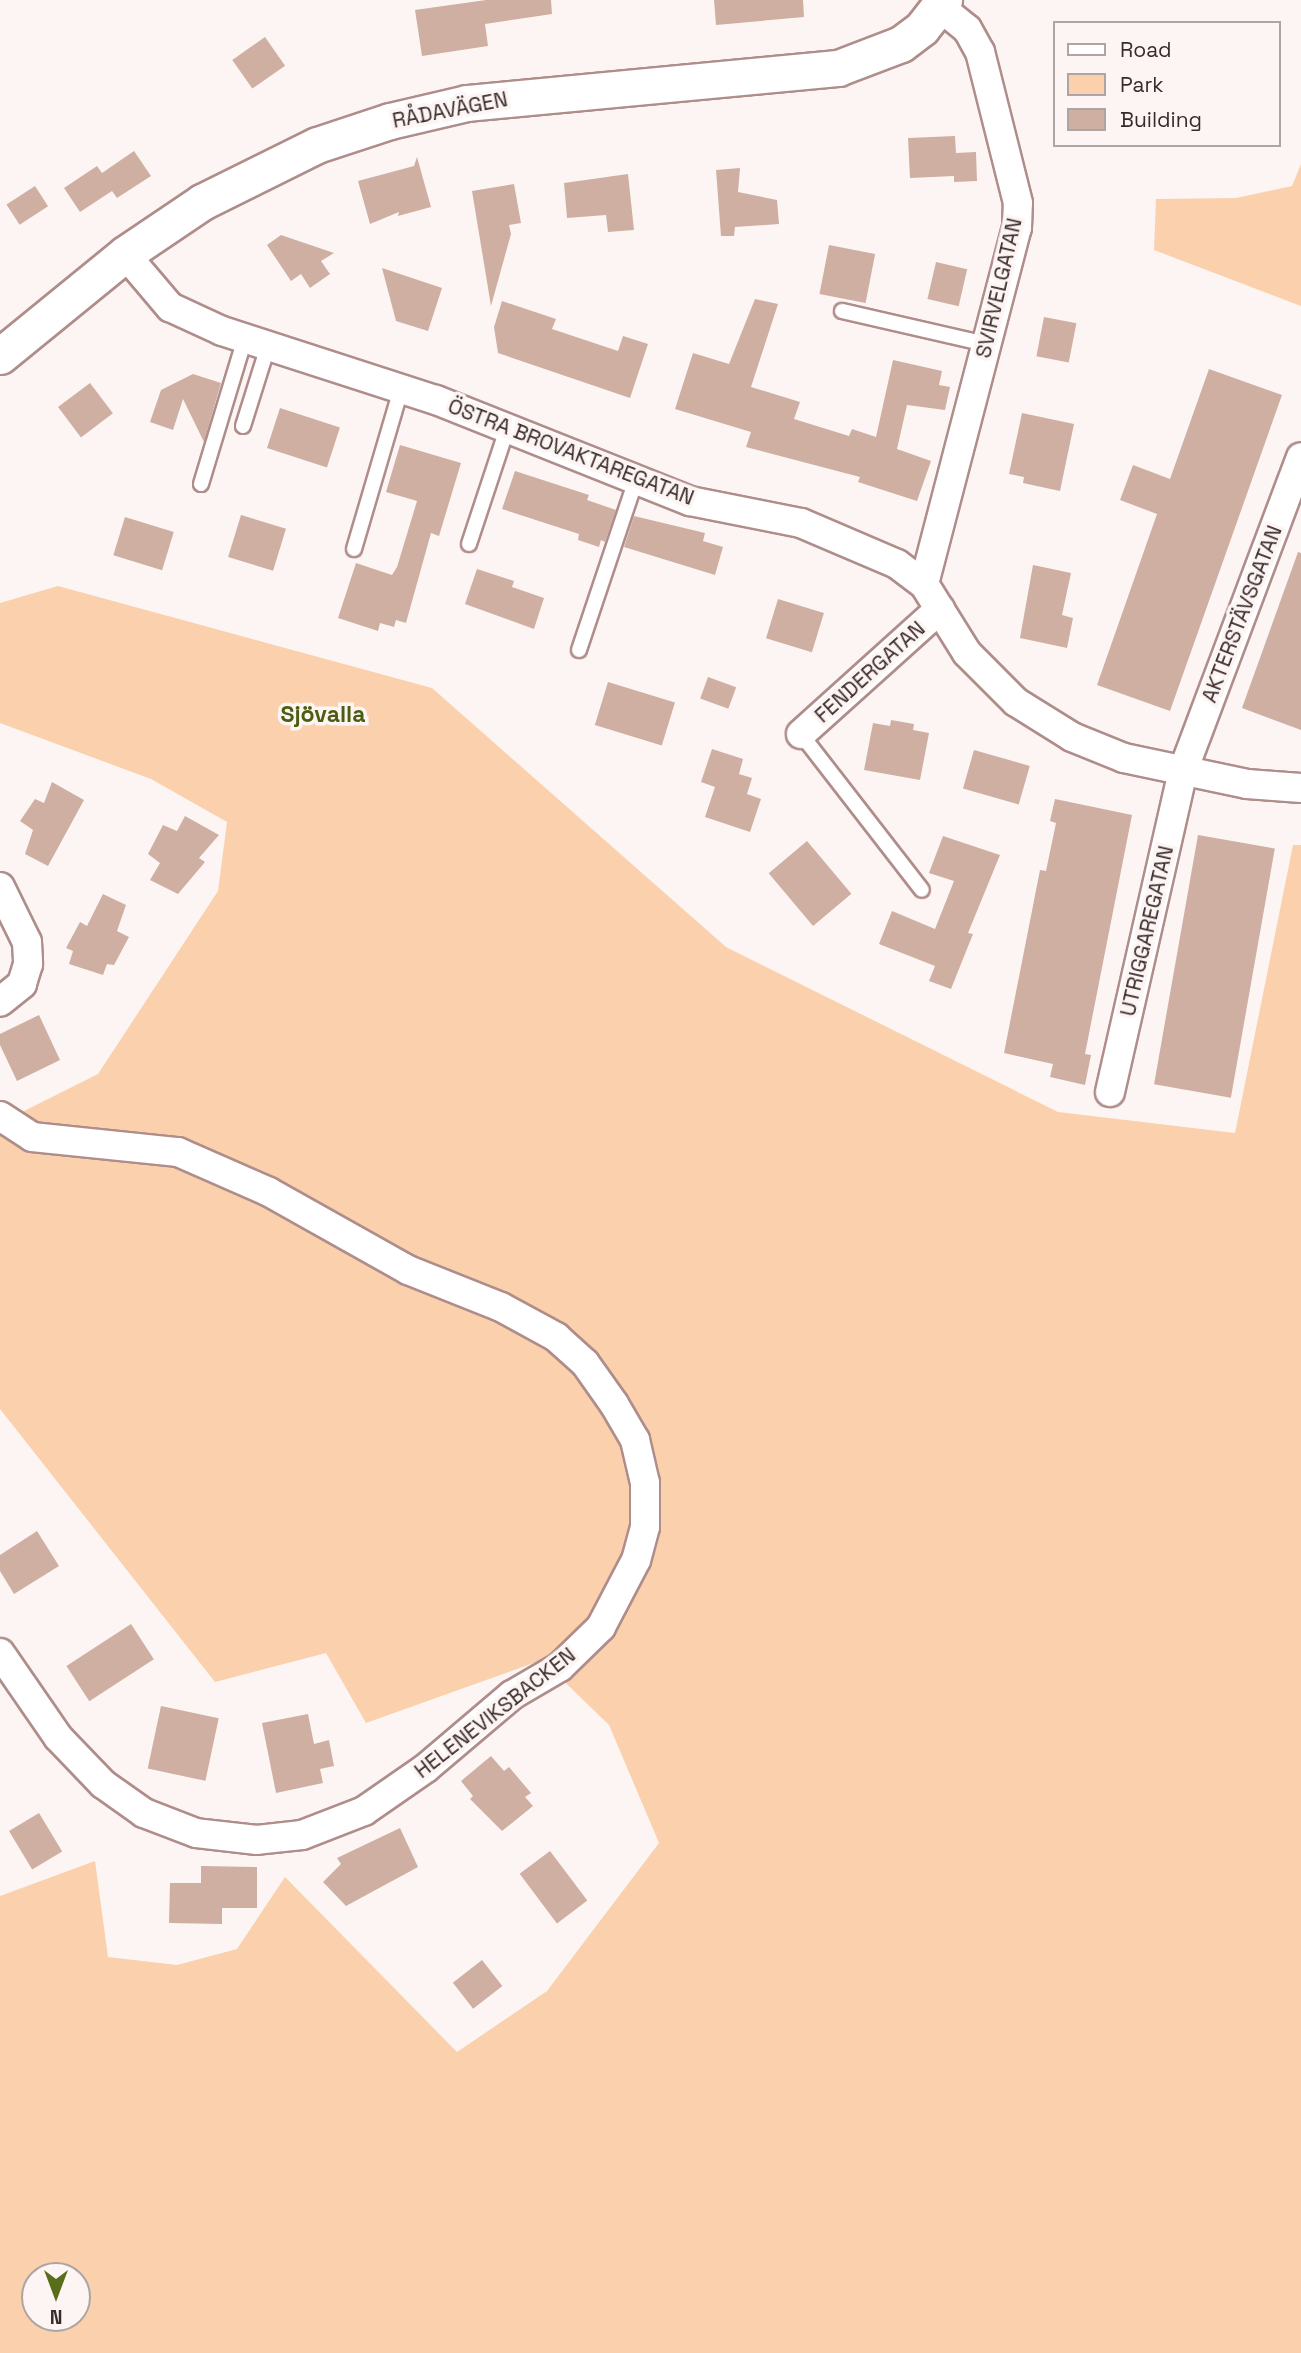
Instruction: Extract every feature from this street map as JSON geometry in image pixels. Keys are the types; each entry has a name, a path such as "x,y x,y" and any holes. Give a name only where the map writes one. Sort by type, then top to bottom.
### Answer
{"street":[{"name":"RÅDAVÄGEN","path":"0,356 125,254 202,202 265,168 390,121 481,102 838,68 876,58 901,44 942,4"},
{"name":"SVIRVELGATAN","path":"924,584 1017,228 1016,184 976,44 967,29 942,4"},
{"name":"ÖSTRA BROVAKTAREGATAN","path":"125,254 170,307 256,342 401,389 690,501 801,523 897,564 924,584 967,653 1016,702 1072,737 1124,758 1247,784 1301,788"},
{"name":"AKTERSTÄVSGATAN","path":"1183,771 1301,457"},
{"name":"FENDERGATAN","path":"801,734 940,610"},
{"name":"UTRIGGAREGATAN","path":"1110,1092 1183,771"},
{"path":"0,887 27,942 28,964 22,984 0,1002"},
{"name":"HELENEVIKSBACKEN","path":"0,1116 32,1137 178,1152 269,1192 408,1270 501,1307 556,1337 585,1363 614,1404 635,1440 645,1483 645,1527 636,1560 601,1627 560,1667 512,1695 385,1797 364,1811 302,1835 257,1840 196,1833 144,1813 103,1784 58,1737 0,1653"}],"lane":[{"path":"842,311 986,344"},
{"path":"243,426 256,342"},
{"path":"201,484 256,342"},
{"path":"354,549 401,389"},
{"path":"469,544 507,429"},
{"path":"579,650 636,480"},
{"path":"801,734 922,890"}],"green space":[{"path":"1301,164 1301,306 1154,250 1156,199 1236,198 1292,186"},
{"path":"58,586 432,688 726,947 1058,1112 1235,1133 1293,845 1301,845 1301,2353 0,2353 0,1896 95,1861 108,1957 177,1965 237,1949 285,1877 457,2052 547,1991 659,1843 609,1725 542,1660 366,1723 326,1653 215,1682 0,1409 0,1123 98,1074 218,891 227,822 151,779 0,723 0,603"}],"building":[{"path":"486,0 551,0 552,14 485,24 488,46 422,56 415,10"},
{"path":"714,0 803,0 804,17 716,25"},
{"path":"265,37 285,66 252,89 232,60"},
{"path":"955,136 956,153 976,152 977,181 954,182 954,176 910,178 908,138"},
{"path":"134,151 151,176 117,198 112,191 80,212 64,188 97,166 102,173"},
{"path":"417,157 431,207 398,216 399,212 370,224 358,181 414,166"},
{"path":"740,168 738,192 777,200 779,224 735,227 734,236 721,236 716,170"},
{"path":"628,174 634,230 608,232 606,215 567,218 564,183"},
{"path":"514,184 521,223 509,225 511,234 491,306 472,191"},
{"path":"35,186 48,206 20,225 6,205"},
{"path":"281,235 334,253 321,261 330,274 310,288 301,274 291,281 267,245"},
{"path":"829,245 875,254 866,303 819,294"},
{"path":"936,262 967,269 959,306 927,299"},
{"path":"382,268 442,288 428,331 396,321"},
{"path":"755,299 778,304 751,387 800,402 794,419 849,436 852,429 876,437 893,360 942,371 939,385 950,387 945,410 907,405 897,449 931,461 917,501 858,482 860,477 746,447 751,432 675,409 693,353 729,364"},
{"path":"502,301 556,319 552,329 618,351 623,336 648,344 630,398 498,353 494,327"},
{"path":"1044,317 1076,323 1069,363 1036,356"},
{"path":"1209,369 1282,395 1170,711 1097,685 1157,514 1120,500 1133,465 1170,479"},
{"path":"193,374 221,383 204,442 183,399 173,430 150,422 161,390"},
{"path":"90,383 113,413 81,437 58,407"},
{"path":"280,408 340,427 327,467 267,448"},
{"path":"1022,413 1074,424 1060,491 1023,483 1024,477 1009,474"},
{"path":"400,445 461,463 439,536 431,533 406,623 396,620 394,627 380,623 378,631 338,618 356,563 392,575 397,567 417,501 386,492"},
{"path":"515,471 589,495 587,500 616,510 605,542 601,540 599,547 578,540 579,534 502,509"},
{"path":"241,515 286,529 273,571 228,557"},
{"path":"634,516 705,533 703,541 723,547 715,575 624,547"},
{"path":"125,517 174,532 162,570 113,555"},
{"path":"1298,552 1301,553 1301,730 1242,708"},
{"path":"1033,565 1071,573 1062,615 1073,618 1067,648 1020,638"},
{"path":"477,569 514,581 512,587 544,598 534,629 465,604"},
{"path":"778,599 824,613 812,652 766,638"},
{"path":"708,677 736,687 728,709 700,699"},
{"path":"608,682 675,702 662,745 595,725"},
{"path":"891,720 914,724 913,730 929,733 920,780 864,770 873,723 890,726"},
{"path":"712,749 743,759 739,774 752,778 747,794 761,799 750,832 705,817 715,787 701,782"},
{"path":"974,750 1030,766 1019,804 963,788"},
{"path":"52,782 84,800 48,866 25,854 33,830 20,821 35,799 44,803"},
{"path":"1055,799 1132,815 1085,1054 1091,1055 1085,1085 1050,1077 1053,1064 1004,1053 1040,870 1046,871 1056,823 1050,821"},
{"path":"185,816 219,835 199,858 205,862 178,894 150,880 160,863 148,854 163,825 177,831"},
{"path":"1198,835 1275,849 1231,1098 1154,1084"},
{"path":"943,836 1000,855 968,933 973,934 951,989 929,981 935,966 879,944 892,911 935,929 954,881 929,873"},
{"path":"807,841 851,894 813,926 769,873"},
{"path":"103,894 126,905 117,931 129,937 114,965 107,964 103,975 69,964 73,951 66,948 80,922 87,926"},
{"path":"39,1015 60,1060 17,1081 0,1045 0,1034"},
{"path":"37,1531 59,1566 14,1594 0,1571 0,1555"},
{"path":"131,1624 154,1659 89,1701 66,1666"},
{"path":"161,1706 219,1718 205,1781 148,1769"},
{"path":"308,1714 314,1744 329,1740 334,1766 320,1769 323,1783 276,1793 262,1723"},
{"path":"491,1756 504,1771 509,1767 531,1793 525,1797 533,1806 502,1831 470,1799 473,1796 461,1781"},
{"path":"39,1813 62,1852 32,1870 9,1831"},
{"path":"400,1828 418,1867 346,1906 323,1882 341,1864 337,1858"},
{"path":"550,1851 587,1901 557,1923 520,1874"},
{"path":"201,1866 257,1867 257,1908 222,1908 222,1924 169,1923 170,1883 201,1883"},
{"path":"482,1960 502,1986 473,2009 453,1983"}],"district":[{"name":"Sjövalla","path":"323,714"}]}
